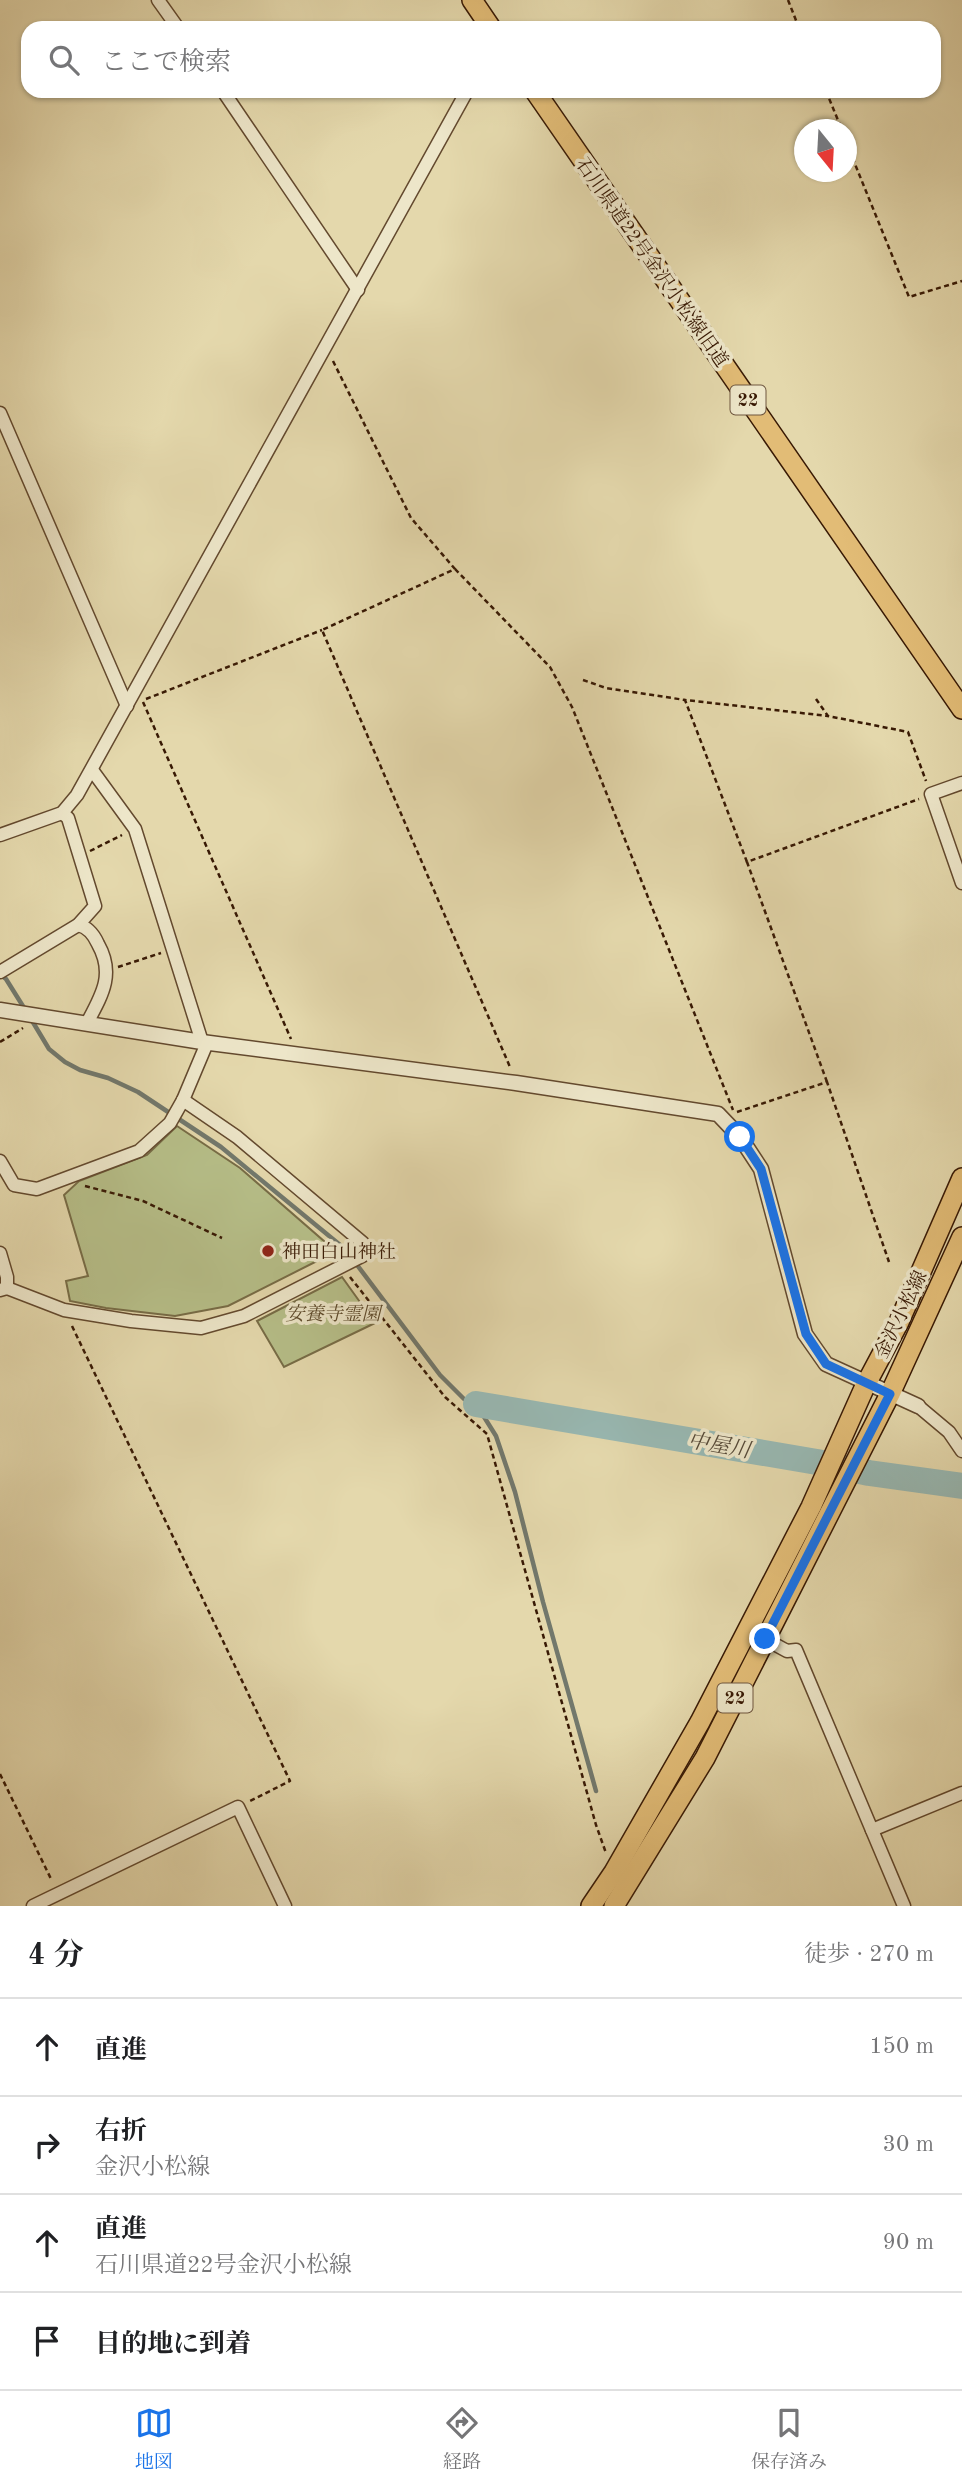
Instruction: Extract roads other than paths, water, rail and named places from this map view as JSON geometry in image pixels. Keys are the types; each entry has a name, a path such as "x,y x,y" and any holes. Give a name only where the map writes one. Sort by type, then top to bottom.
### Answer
{"main road":[{"path":"472,0 486,21"},
{"name":"石川県道22号金沢小松線旧道","path":"540,98 962,709"},
{"name":"金沢小松線","path":"591,1906 614,1872 700,1723 899,1321 962,1178"},
{"name":"金沢小松線","path":"765,1639 890,1394 962,1237"},
{"name":"22","path":"614,1906 705,1758 765,1639"}],"street":[{"path":"159,0 173,21"},
{"path":"228,98 358,290"},
{"path":"0,835 62,813 77,795 463,98"},
{"path":"0,413 127,706"},
{"path":"1,1168 14,1185 37,1189 139,1152 170,1123 205,1043 171,950 135,829 92,770"},
{"path":"962,783 931,794 962,883"},
{"path":"2,971 78,925 95,906 68,818 62,813"},
{"path":"78,925 84,926 97,940 105,955 107,970 102,997 87,1023"},
{"path":"0,1010 205,1043 516,1083 718,1114 740,1137 761,1169 806,1334 826,1364 918,1406 949,1432 962,1451"},
{"path":"0,1253 7,1277 3,1289 64,1310 131,1321 201,1328 244,1316 364,1255 363,1243 237,1137 180,1104"},
{"path":"765,1639 787,1651 796,1650 904,1906"},
{"path":"872,1830 962,1793"},
{"path":"33,1906 238,1807 285,1906"}],"waterway":[{"path":"0,974 26,1011"},
{"path":"31,1019 49,1049 65,1062 138,1092 221,1147 345,1249 440,1375 464,1399 476,1404 496,1436 515,1492 596,1791"},
{"name":"中屋川","path":"476,1404 869,1473 962,1486"}],"place":[{"name":"神田白山神社","path":"268,1251"}],"park label":[{"name":"安養寺霊園","path":"333,1313"}]}
